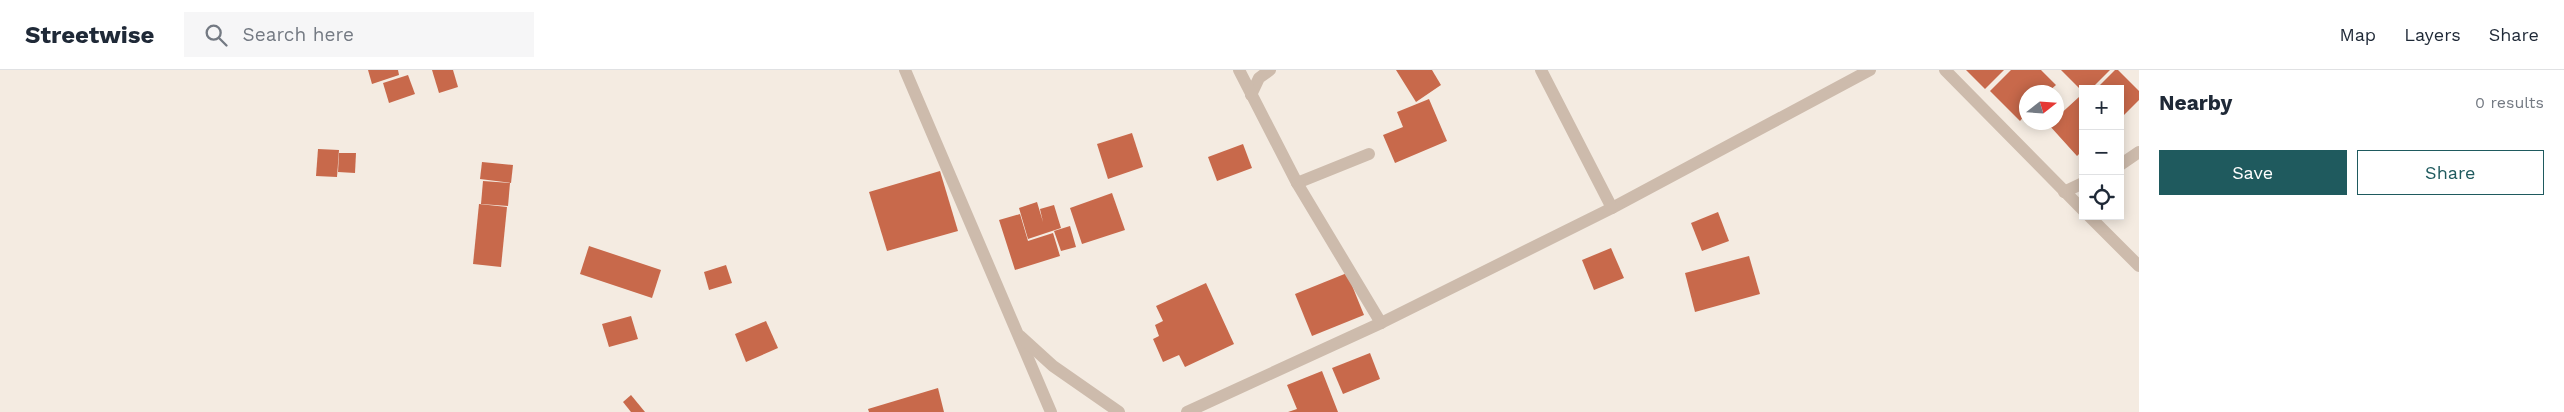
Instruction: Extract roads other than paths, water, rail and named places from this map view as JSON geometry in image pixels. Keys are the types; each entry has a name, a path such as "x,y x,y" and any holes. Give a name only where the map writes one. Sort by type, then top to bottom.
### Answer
{"street":[{"path":"905,70 1051,412"},
{"path":"1238,70 1297,183 1381,323"},
{"path":"1250,95 1259,78 1270,70"},
{"path":"1541,70 1612,208"},
{"path":"1187,412 1381,323 1612,208 1870,70"},
{"path":"1945,70 2079,206"},
{"path":"2124,162 2139,152"},
{"path":"1297,183 1369,154"},
{"path":"2064,192 2079,185"},
{"path":"2093,220 2139,266"},
{"path":"1018,334 1053,366 1119,412"}]}
